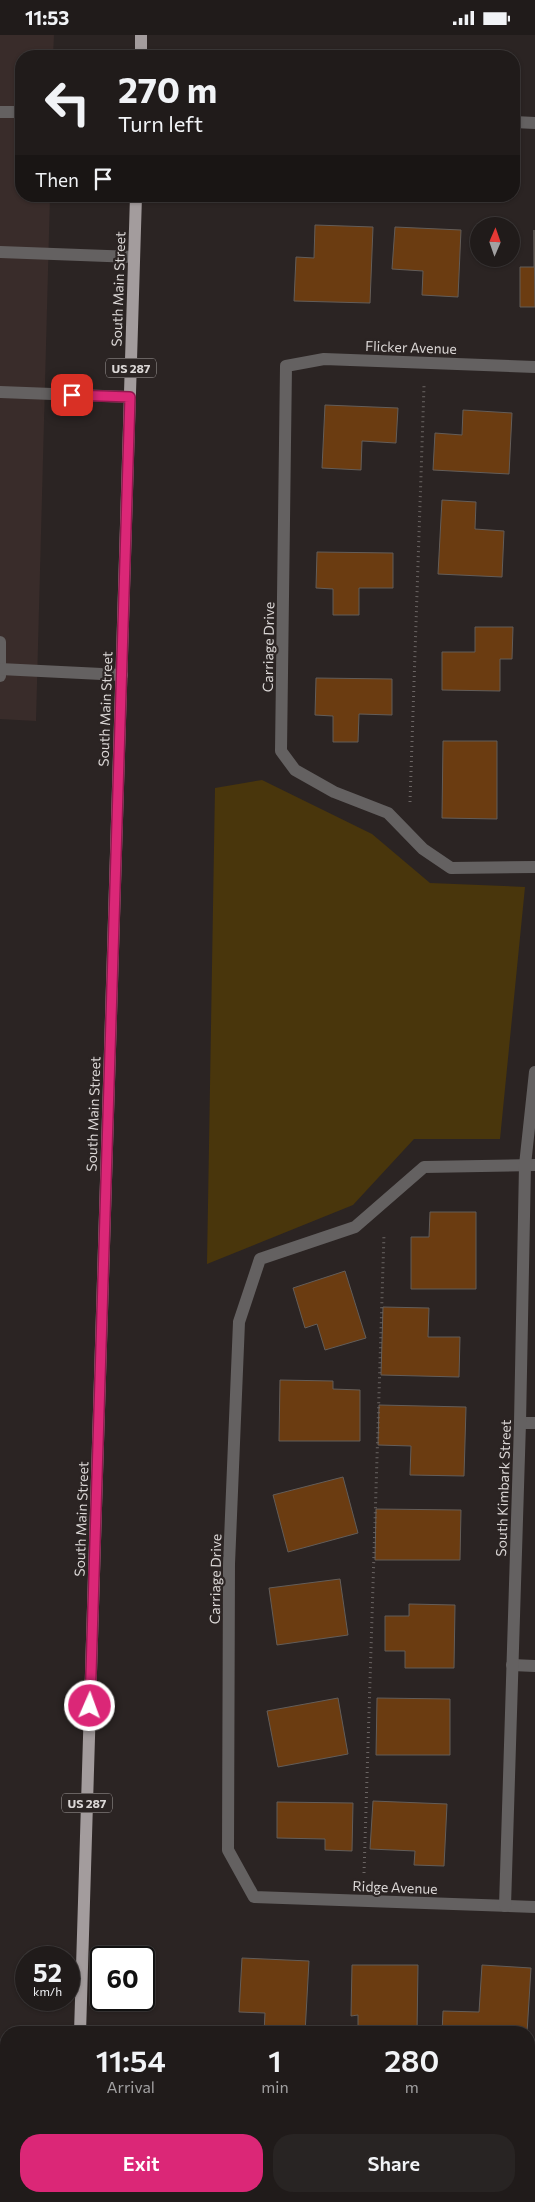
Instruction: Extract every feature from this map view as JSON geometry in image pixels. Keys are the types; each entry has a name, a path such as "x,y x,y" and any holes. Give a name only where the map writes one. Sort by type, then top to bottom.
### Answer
{"main road":[{"path":"141,35 141,50"},
{"name":"South Main Street","path":"80,2026 136,202"}],"street":[{"path":"0,112 15,113"},
{"path":"520,123 535,123"},
{"path":"0,252 134,257"},
{"name":"Flicker Avenue","path":"286,366 324,359 535,367"},
{"name":"Carriage Drive","path":"286,366 281,751 295,770 334,792 388,813 423,849 451,867 535,867"},
{"path":"0,392 130,397"},
{"path":"0,642 0,676"},
{"path":"0,669 122,675"},
{"name":"South Kimbark Street","path":"504,1906 520,1423 535,1072"},
{"name":"Carriage Drive","path":"254,1897 228,1850 229,1564 239,1322 260,1259 355,1227 424,1167 530,1165"},
{"path":"520,1423 535,1423"},
{"path":"512,1665 535,1666"},
{"name":"Ridge Avenue","path":"254,1897 535,1907"}],"path":[{"path":"410,808 425,363"},
{"path":"364,1873 385,1227"}],"shaded area":[{"path":"0,35 54,35 53,50 15,50 15,202 50,202 36,721 0,719"},
{"path":"262,780 372,834 430,883 525,887 500,1139 414,1139 353,1205 207,1264 215,788"}],"building":[{"path":"315,225 373,227 370,303 294,301 296,257 314,258"},
{"path":"395,227 461,230 458,297 422,295 423,271 392,269"},
{"path":"534,230 535,307 520,307 520,267 534,267"},
{"path":"325,405 398,408 396,443 362,441 361,470 322,468"},
{"path":"463,410 512,413 509,474 433,470 435,433 462,435"},
{"path":"442,500 476,502 475,529 504,531 502,577 438,574"},
{"path":"317,552 393,553 393,588 359,588 359,615 333,615 333,589 316,588"},
{"path":"475,627 513,627 512,659 500,659 500,691 442,690 442,652 475,652"},
{"path":"316,678 392,679 392,715 359,714 358,742 333,742 333,716 315,715"},
{"path":"443,741 497,741 497,819 442,818"},
{"path":"430,1212 476,1212 476,1289 411,1289 411,1237 429,1237"},
{"path":"345,1271 366,1338 325,1350 317,1324 305,1328 293,1288"},
{"path":"383,1307 429,1308 428,1337 460,1337 459,1377 381,1375"},
{"path":"280,1380 333,1381 333,1389 360,1390 360,1441 279,1441"},
{"path":"379,1405 466,1407 464,1476 410,1475 411,1446 378,1445"},
{"path":"343,1477 358,1533 288,1552 273,1495"},
{"path":"376,1509 461,1510 460,1560 375,1560"},
{"path":"340,1579 348,1635 277,1645 269,1588"},
{"path":"409,1604 455,1605 454,1668 405,1668 405,1651 385,1651 385,1616 409,1616"},
{"path":"338,1698 348,1754 278,1767 267,1711"},
{"path":"377,1698 450,1699 450,1755 376,1755"},
{"path":"373,1801 447,1804 444,1866 414,1865 415,1851 370,1849"},
{"path":"277,1802 353,1803 352,1851 325,1850 325,1839 277,1838"},
{"path":"242,1958 309,1961 305,2026 264,2026 265,2013 239,2012"},
{"path":"352,1965 418,1965 417,2026 358,2026 358,2015 351,2016"},
{"path":"482,1965 531,1968 527,2026 442,2026 443,2011 479,2012"}],"route":[{"path":"72,395 130,397 90,1706"}]}
